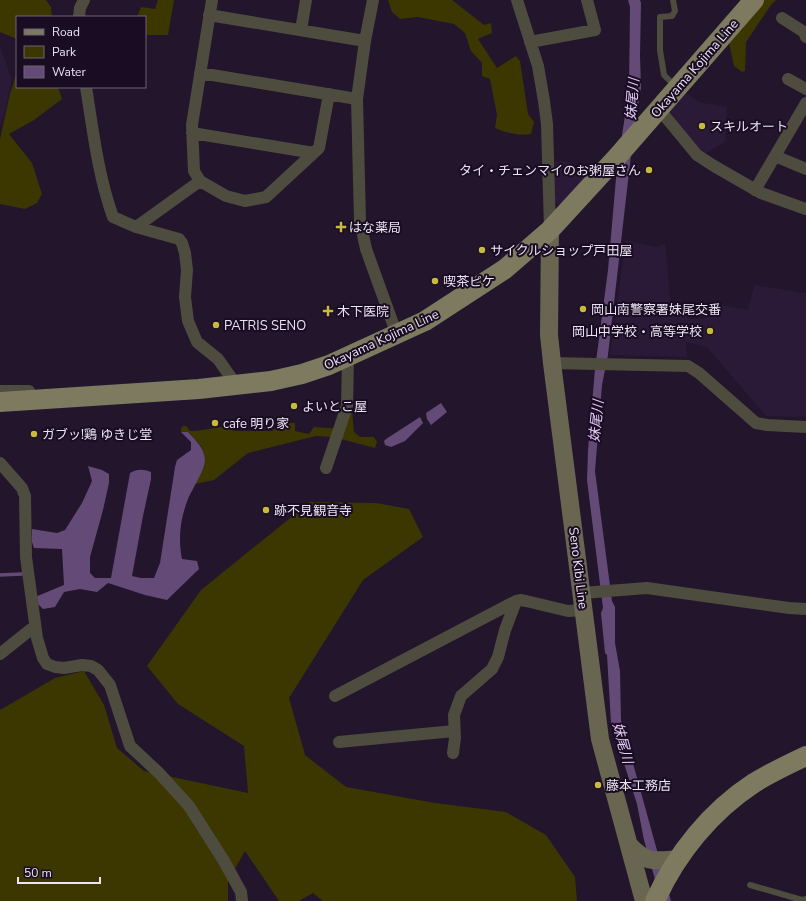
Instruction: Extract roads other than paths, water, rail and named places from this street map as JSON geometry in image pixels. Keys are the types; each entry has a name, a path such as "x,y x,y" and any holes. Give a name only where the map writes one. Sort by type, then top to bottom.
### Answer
{"main road":[{"name":"Okayama Kojima Line","path":"0,402 237,386 271,382 329,365 425,321 505,269 550,230 617,157 754,0"},
{"name":"Seno Kibi Line","path":"550,230 550,335 552,363 586,599 600,738 644,898"},
{"path":"644,898 663,883 678,859 707,822 727,803 754,783 806,756"},
{"path":"630,845 639,854 651,861 678,859"}],"street":[{"path":"79,16 80,8 84,0"},
{"path":"212,0 192,125 194,171 200,181 226,196 245,201 266,197 319,148 329,94"},
{"path":"301,30 306,0"},
{"path":"373,0 365,41 357,99 360,221 366,249 397,334"},
{"path":"517,0 538,66 544,101 547,124 550,230"},
{"path":"530,42 595,30 587,0"},
{"path":"209,15 365,41"},
{"path":"782,18 804,32 806,37"},
{"path":"200,73 357,99"},
{"path":"788,79 806,89"},
{"path":"86,88 97,157 106,197 113,217 136,227 179,239 182,243 187,270 185,297 188,321 198,342 218,359 237,386"},
{"path":"755,190 806,103"},
{"path":"658,109 697,155 761,193 806,209"},
{"path":"192,133 314,153"},
{"path":"775,156 806,169"},
{"path":"136,227 200,181"},
{"path":"326,468 347,406 348,357"},
{"path":"552,363 688,366 699,373 756,422 767,426 806,427"},
{"path":"0,391 47,391 48,399"},
{"path":"0,463 22,488 25,496 26,557 37,638 43,658 47,664 64,668 82,665 91,666 98,670 110,684 130,746 159,773 189,806 224,860 241,892 242,901"},
{"path":"335,696 520,600 568,611 586,599 623,589 647,588 806,609"},
{"path":"453,753 454,715 461,696 492,669 498,656 505,630 516,601"},
{"path":"0,654 35,626"},
{"path":"339,742 454,731"}],"lane":[{"path":"673,0 675,11 672,16 660,17 660,50 664,75 677,88"},
{"path":"750,885 802,900 806,899"}],"water":[{"name":"妹尾川","path":"628,0 640,0 641,3 641,88 634,129 608,355 602,385 595,471 612,601 615,607 615,643 620,671 621,720 671,901 661,901 644,840 637,804 611,723 607,655 605,653 601,613 603,608 587,480 595,369 608,270 617,167 629,90 630,7"},
{"path":"441,403 447,412 431,425 427,419 426,413"},
{"path":"420,417 423,423 405,441 391,447 385,445 384,441 386,439"},
{"path":"181,432 188,432 197,441 203,451 205,460 201,474 185,506 180,536 182,559 197,561 199,569 167,600 145,595 108,583 97,592 80,589 64,592 55,607 43,609 36,602 35,597 64,585 62,549 34,548 32,542 32,529 57,533 65,530 82,503 92,481 88,466 102,470 109,474 109,483 103,510 90,557 90,573 95,578 111,578 130,473 143,470 151,472 151,479 132,576 154,578 160,563 177,460 191,450 191,442"}],"waterway":[{"path":"0,575 22,574"}],"place":[{"name":"スキルオート","path":"702,126"},
{"name":"タイ・チェンマイのお粥屋さん","path":"649,170"},
{"name":"はな薬局","path":"341,227"},
{"name":"サイクルショップ戸田屋","path":"482,250"},
{"name":"喫茶ピケ","path":"435,281"},
{"name":"岡山南警察署妹尾交番","path":"583,309"},
{"name":"木下医院","path":"328,311"},
{"name":"PATRIS SENO","path":"216,325"},
{"name":"岡山中学校・高等学校","path":"710,331"},
{"name":"よいとこ屋","path":"294,406"},
{"name":"cafe 明り家","path":"215,423"},
{"name":"ガブッ!鶏 ゆきじ堂","path":"34,434"},
{"name":"跡不見観音寺","path":"266,510"},
{"name":"藤本工務店","path":"598,785"}]}
